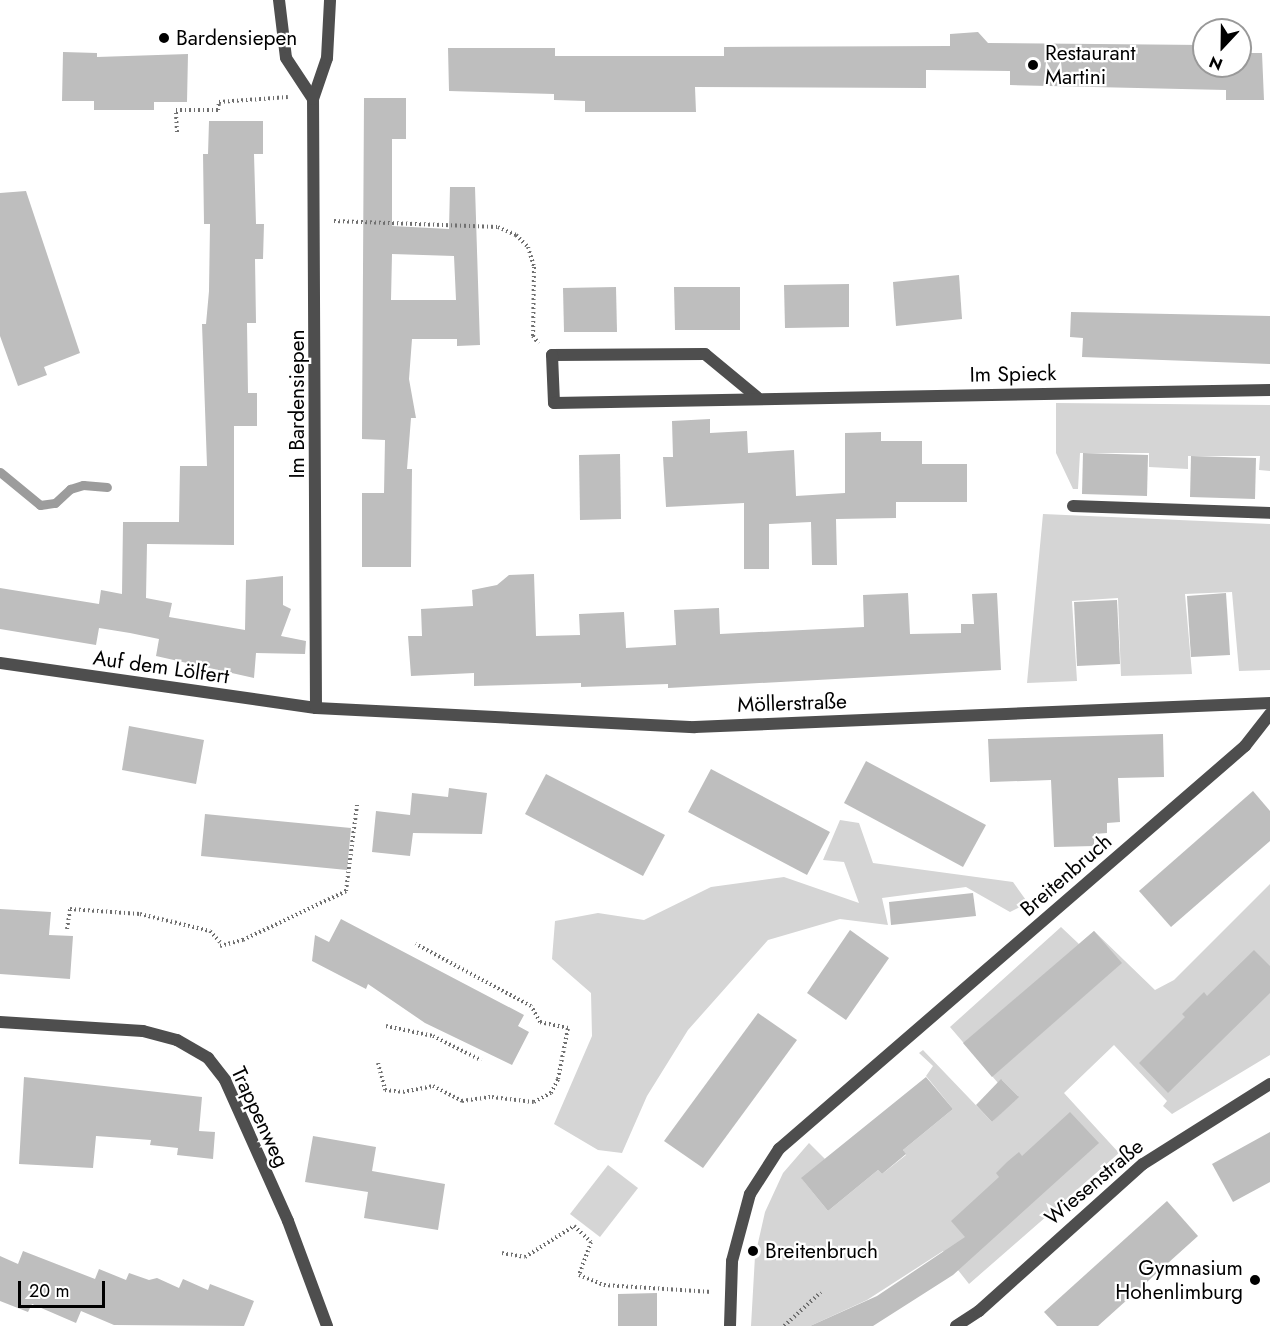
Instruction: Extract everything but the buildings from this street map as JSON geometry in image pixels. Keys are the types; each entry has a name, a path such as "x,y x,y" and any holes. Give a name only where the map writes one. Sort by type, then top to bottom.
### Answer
{"street":[{"path":"279,0 286,58 313,99"},
{"name":"Im Bardensiepen","path":"316,708 316,221 313,99 327,58 330,0"},
{"path":"552,362 552,355 705,354 757,398"},
{"name":"Im Spieck","path":"552,362 554,403 1270,390"},
{"path":"1073,506 1270,513"},
{"name":"Auf dem Lölfert","path":"0,663 316,708"},
{"name":"Möllerstraße","path":"316,708 695,727 1270,702"},
{"name":"Breitenbruch","path":"730,1326 732,1261 750,1194 779,1149 1245,746 1270,714"},
{"name":"Trappenweg","path":"0,1022 143,1031 177,1040 208,1058 225,1080 288,1221 327,1326"},
{"name":"Wiesenstraße","path":"956,1326 979,1311 1143,1164 1270,1084"}],"path":[{"path":"177,132 176,110 218,110 219,102 258,101 259,97 313,99"},
{"path":"316,221 498,227 516,236 528,247 534,267 533,336 552,362"},
{"path":"67,928 70,909 140,914 210,931 220,944 243,940 346,891 357,805"},
{"path":"378,1063 385,1090 403,1092 433,1086 462,1101 492,1096 534,1102 551,1093 558,1079 568,1028 540,1022 531,1006 416,944"},
{"path":"386,1026 433,1036 481,1060"},
{"path":"502,1253 525,1257 574,1226 591,1242 579,1275 604,1285 731,1294"},
{"path":"784,1326 821,1292"}],"shaded area":[{"path":"1056,403 1270,405 1270,471 1259,470 1260,456 1188,456 1188,469 1149,467 1149,453 1080,453 1078,489 1073,489 1056,453"},
{"path":"1043,514 1270,524 1270,670 1239,671 1232,592 1185,594 1192,674 1121,676 1118,598 1072,601 1077,681 1027,683"},
{"path":"840,820 859,823 873,863 1013,882 1028,903 1010,912 966,887 882,898 888,925 840,919 768,940 688,1030 647,1096 622,1153 598,1150 554,1124 592,1036 591,993 552,959 555,921 598,913 644,920 711,887 784,877 859,903 844,862 823,860"},
{"path":"1270,884 1270,1055 1172,1114 1163,1106 1167,1101 1114,1045 1064,1093 1119,1153 969,1284 943,1251 867,1300 810,1326 751,1326 755,1256 765,1212 783,1173 809,1143 825,1159 802,1179 828,1211 878,1170 882,1174 906,1155 903,1150 953,1109 926,1076 933,1066 919,1053 923,1050 992,1122 1018,1096 1002,1080 998,1083 950,1027 1061,927 1079,944 1094,931 1155,990 1174,980"},
{"path":"608,1165 638,1188 600,1237 570,1214"}],"waterway":[{"path":"0,472 40,505 55,503 70,489 83,485 107,487"}],"place":[{"name":"Bardensiepen","path":"164,38"},
{"name":"Restaurant Martini","path":"1033,65"},
{"name":"Breitenbruch","path":"753,1251"},
{"name":"Gymnasium Hohenlimburg","path":"1255,1280"}]}
